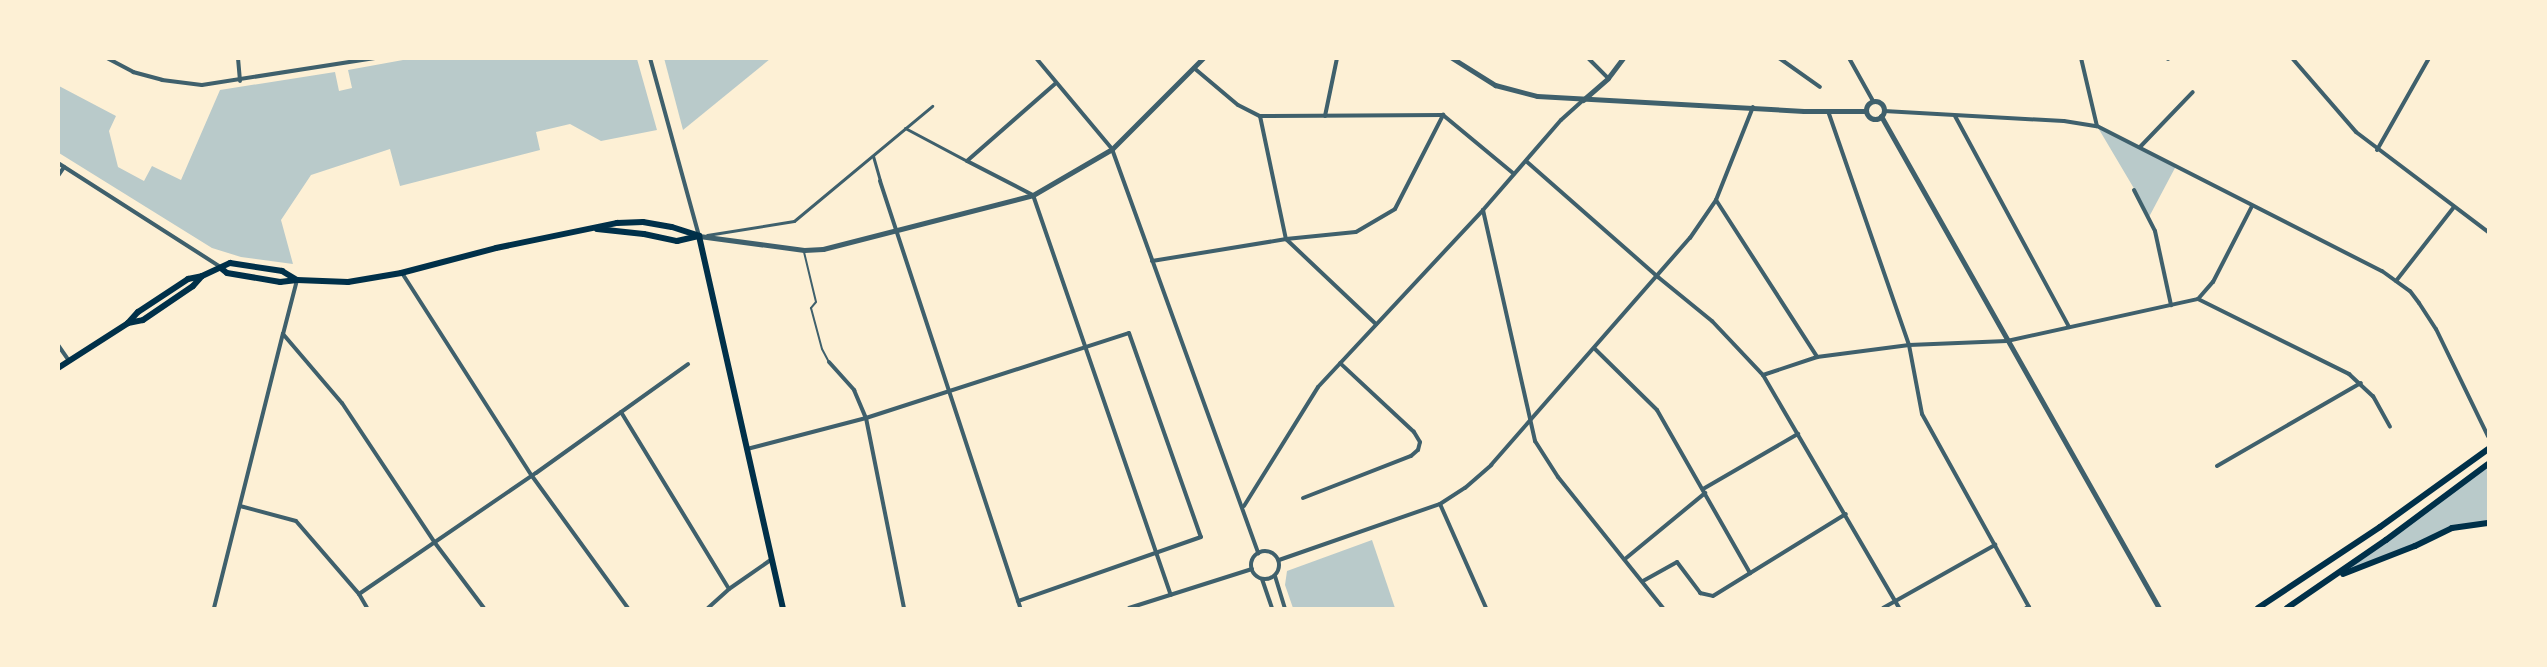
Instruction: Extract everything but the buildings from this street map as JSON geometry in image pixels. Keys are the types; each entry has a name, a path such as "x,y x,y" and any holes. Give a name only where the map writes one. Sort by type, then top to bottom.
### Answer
{"main road":[{"path":"222,269 227,273 280,282 297,280 348,282 401,273 583,228 616,223 643,222 672,227 699,236"},
{"path":"583,228 618,230 677,241 699,236"},
{"path":"699,236 706,276 783,609"},
{"path":"58,368 128,323 143,320 193,286 202,276 222,269 230,263 282,271 297,280"},
{"path":"2258,609 2380,527 2488,449"},
{"path":"2288,609 2488,464"},
{"path":"2334,577 2415,546 2452,528 2488,523"}],"street":[{"path":"107,58 133,72 178,83 202,85 240,81 375,58"},
{"path":"238,58 240,81"},
{"path":"650,58 699,236"},
{"path":"1036,58 1112,149 1258,553"},
{"path":"699,236 804,250 844,245 1033,195 1112,149 1203,58"},
{"path":"1325,116 1337,58"},
{"path":"1452,58 1475,75 1515,92 1583,100 1866,111"},
{"path":"1588,58 1608,78"},
{"path":"1243,507 1318,387 1483,210 1526,160 1583,100 1608,78 1623,58"},
{"path":"1779,58 1820,87"},
{"path":"1849,58 1873,101 1881,103 1883,114 2007,341 2159,609"},
{"path":"2081,58 2097,126"},
{"path":"2292,58 2356,132 2488,232"},
{"path":"2377,150 2429,58"},
{"path":"1194,68 1238,105 1260,116 1443,115 1514,174"},
{"path":"967,161 1056,82"},
{"path":"2140,147 2193,92"},
{"path":"1866,111 1868,105 1873,101"},
{"path":"699,236 794,221 932,106"},
{"path":"1279,561 1440,504 1466,488 1491,465 1658,277 1716,200 1753,107"},
{"path":"1828,111 1909,345 1922,414 2028,608"},
{"path":"1866,111 1871,118 1883,114 1955,115 2064,121 2097,126 2396,280 2409,291 2436,329 2488,436"},
{"path":"1152,261 1286,239 1356,232 1395,209 1443,115"},
{"path":"1955,115 2069,327"},
{"path":"1260,116 1286,239 1376,324"},
{"path":"905,128 1033,195 1171,595"},
{"path":"873,156 895,231 1020,609"},
{"path":"1526,160 1658,277 1712,321 1763,375 1846,514 1899,609"},
{"path":"58,163 222,269"},
{"path":"58,176 64,167"},
{"path":"2134,190 2155,231 2171,305"},
{"path":"1716,200 1817,357"},
{"path":"1763,375 1817,357 1909,345 2007,341 2198,299 2206,292 2252,206"},
{"path":"2396,280 2454,207"},
{"path":"1483,210 1535,441 1558,477 1663,609"},
{"path":"401,273 534,474 628,609"},
{"path":"215,608 297,280"},
{"path":"2198,299 2349,374 2373,396 2391,427"},
{"path":"746,449 866,418 1129,333 1201,537 1018,601"},
{"path":"283,334 342,403 435,543 484,609"},
{"path":"58,345 69,360"},
{"path":"1595,349 1657,410 1750,573"},
{"path":"829,362 854,390 866,418 904,609"},
{"path":"1303,498 1411,456 1418,450 1420,442 1414,432 1340,363"},
{"path":"359,594 534,474 688,364"},
{"path":"2217,466 2361,383"},
{"path":"621,412 729,589"},
{"path":"1625,559 1704,491 1798,434"},
{"path":"1440,504 1485,609"},
{"path":"240,506 296,521 359,594 367,609"},
{"path":"1643,581 1677,562 1700,593 1713,596 1846,514"},
{"path":"1883,609 1995,545"},
{"path":"1252,569 1253,559 1258,553 1269,551 1279,561 1279,569 1275,576 1285,609"},
{"path":"708,609 729,589 772,559"},
{"path":"1129,609 1252,569"},
{"path":"1252,569 1262,579 1272,609"},
{"path":"1262,579 1275,576"}],"lane":[{"path":"804,250 816,302 811,308 822,349 829,362"}],"shaded area":[{"path":"414,58 637,59 657,130 601,141 570,124 536,132 540,150 400,186 390,149 311,175 281,220 293,264 241,257 212,248 59,153 59,86 116,116 109,131 118,167 144,181 152,166 181,180 220,90 335,72 339,91 352,88 348,70"},
{"path":"664,58 770,58 770,59 683,130"},
{"path":"2097,126 2176,166 2149,217 2142,202"},
{"path":"2488,464 2488,523 2466,524 2334,577"},
{"path":"1372,540 1395,608 1293,608 1285,585 1287,571"}]}
